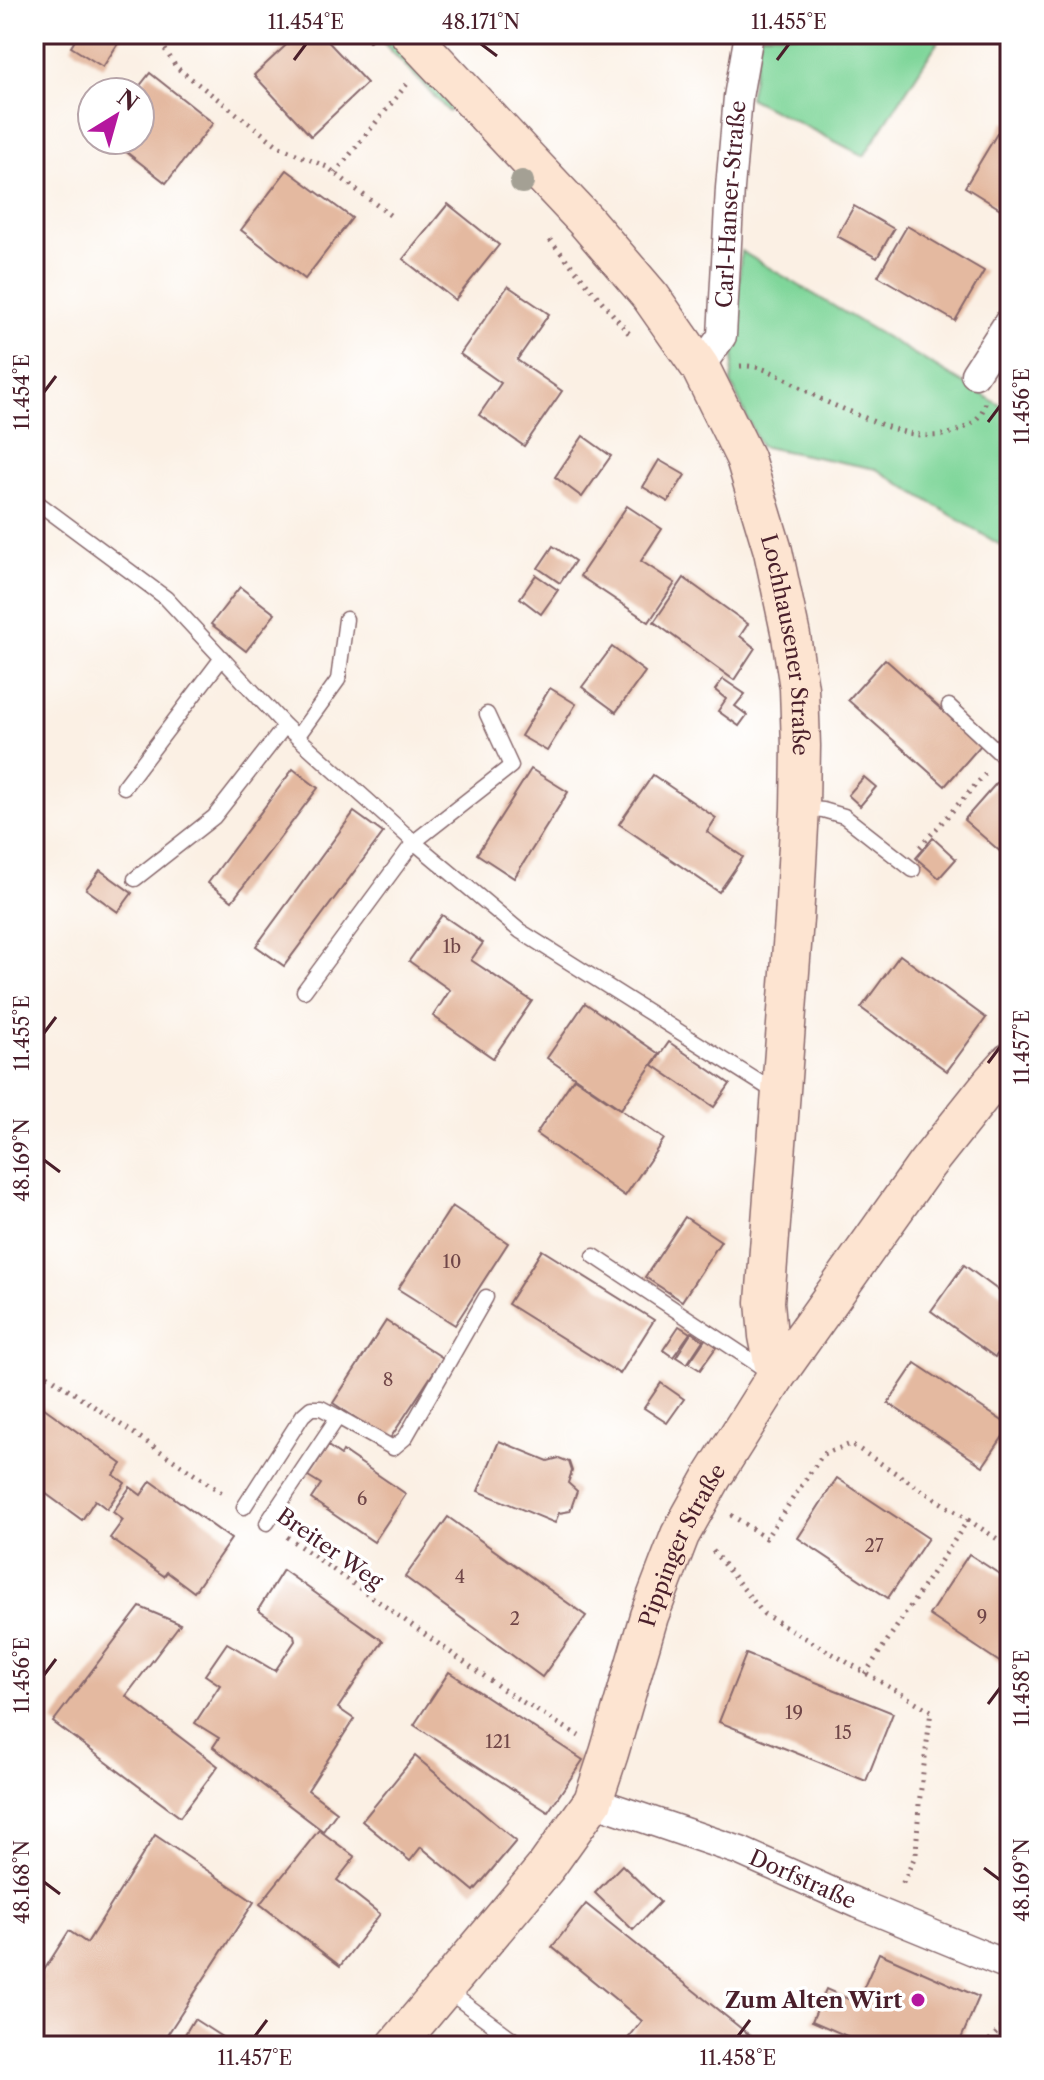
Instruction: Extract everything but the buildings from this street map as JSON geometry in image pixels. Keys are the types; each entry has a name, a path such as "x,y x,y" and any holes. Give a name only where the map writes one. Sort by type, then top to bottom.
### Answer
{"street":[{"name":"Carl-Hanser-Straße","path":"700,367 722,336 735,127 749,34"},
{"name":"Lochhausener Straße","path":"396,44 585,220 651,297 700,367 745,458 760,502 783,590 799,688 801,746 782,1096 765,1302 776,1376"},
{"path":"975,374 1010,320"},
{"name":"Pippinger Straße","path":"396,2046 546,1867 593,1801 649,1616 680,1535 731,1445 776,1376 926,1165 1010,1062"},
{"name":"Dorfstraße","path":"593,1801 740,1851 1010,1966"}],"lane":[{"path":"34,500 166,598 285,726 414,842 520,931 782,1096"},
{"path":"297,737 338,680 346,619"},
{"path":"124,787 222,658"},
{"path":"949,706 1006,759"},
{"path":"304,991 414,842 511,766 487,714"},
{"path":"135,879 214,817 285,726"},
{"path":"800,808 844,816 909,867"},
{"path":"594,1256 776,1376"},
{"path":"244,1507 303,1415 311,1408 321,1408 393,1448 405,1438 486,1297"},
{"path":"267,1523 338,1417"},
{"path":"445,1989 522,2046"}],"path":[{"path":"163,34 163,46 176,67 280,147 327,167 391,216"},
{"path":"364,34 396,44"},
{"path":"335,173 409,81 419,93"},
{"path":"547,237 639,346"},
{"path":"700,367 749,365 776,374 864,418 905,433 928,436 952,434 975,422 985,405 984,394 975,374"},
{"path":"909,867 1006,759"},
{"name":"Breiter Weg","path":"34,1366 244,1507"},
{"path":"725,1526 732,1514 766,1538 823,1454 851,1444 1010,1547"},
{"path":"865,1674 968,1520"},
{"name":"Breiter Weg","path":"267,1523 508,1693 609,1753"},
{"path":"680,1535 711,1548 764,1614 931,1711 916,1854 887,1915"},
{"path":"984,2046 1010,2022"},
{"path":"1001,2029 1010,2034"}],"green space":[{"path":"375,34 393,34 457,101 449,112"},
{"path":"761,34 943,34 864,156 749,98"},
{"path":"741,251 1010,411 1010,551 876,469 760,446 731,383"}],"place":[{"name":"Zum Alten Wirt","path":"918,2000"}]}
